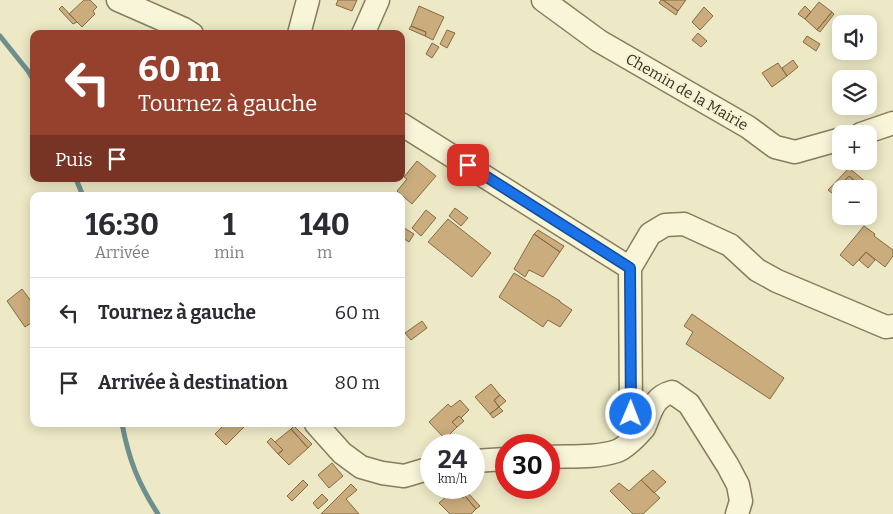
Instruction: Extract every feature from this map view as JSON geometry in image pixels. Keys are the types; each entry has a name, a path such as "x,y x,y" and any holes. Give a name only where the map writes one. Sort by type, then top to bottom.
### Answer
{"street":[{"path":"118,0 158,16 184,30"},
{"path":"300,30 308,0"},
{"path":"366,30 378,0"},
{"name":"Chemin de la Mairie","path":"542,0 599,41 748,127 775,147 795,152 832,142"},
{"path":"877,128 893,123"},
{"path":"405,127 630,268"},
{"path":"644,428 635,423 631,414 630,268 650,234 666,226 684,224 730,245 757,270 777,281 886,327 893,326"},
{"path":"560,457 600,455 618,451 644,428 656,401 662,395 672,392 689,404 738,485 741,501 737,514"},
{"path":"319,427 342,453 361,467 382,473 404,476 420,471"}],"building":[{"path":"84,0 90,0 97,7 93,11 95,14 82,27 69,14"},
{"path":"338,0 357,0 352,11 336,5"},
{"path":"661,0 678,11 676,15 659,3"},
{"path":"663,0 686,0 678,11"},
{"path":"819,2 832,12 817,30 805,19"},
{"path":"62,6 77,22 73,24 59,9"},
{"path":"419,6 444,17 433,40 425,36 426,32 411,26"},
{"path":"805,6 811,12 805,19 798,14"},
{"path":"704,7 713,16 700,30 692,22"},
{"path":"832,12 834,14 820,32 817,30"},
{"path":"411,26 426,32 425,36 409,29"},
{"path":"447,30 455,33 447,48 440,44"},
{"path":"698,33 707,41 701,47 692,40"},
{"path":"807,36 820,44 816,51 803,42"},
{"path":"432,43 439,47 432,58 426,54"},
{"path":"793,60 798,67 787,76 782,68"},
{"path":"778,63 787,76 772,87 762,73"},
{"path":"417,161 436,176 412,204 405,198 405,192 397,191 407,179 405,176"},
{"path":"847,170 851,170 864,180 854,180 849,176 845,180 838,180"},
{"path":"849,176 854,180 845,180"},
{"path":"455,208 468,218 461,226 449,216"},
{"path":"426,210 436,218 421,236 412,228"},
{"path":"448,219 491,253 472,277 428,242"},
{"path":"864,226 893,250 893,256 885,267 866,252 853,266 840,255"},
{"path":"405,228 414,234 409,242 405,240"},
{"path":"538,230 564,246 560,252 534,234"},
{"path":"534,234 560,252 543,277 529,270 525,277 514,269"},
{"path":"866,252 875,260 868,268 859,260"},
{"path":"514,273 572,310 560,327 548,320 543,327 499,297"},
{"path":"22,289 30,300 30,324 25,327 7,301"},
{"path":"692,314 784,378 770,399 686,344 693,332 684,326"},
{"path":"422,321 427,328 411,340 405,333"},
{"path":"491,384 500,395 494,400 499,407 490,414 475,397"},
{"path":"500,395 506,401 499,407 494,400"},
{"path":"460,400 469,410 461,418 459,416 452,422 457,427 450,434 440,434 429,422 448,404 451,407"},
{"path":"499,407 503,411 493,418 490,414"},
{"path":"459,416 464,421 457,427 452,422"},
{"path":"222,427 244,427 226,445 215,434"},
{"path":"295,427 312,444 308,448 291,429"},
{"path":"291,429 308,448 289,465 278,454 283,450 275,442"},
{"path":"271,438 283,450 278,454 267,442"},
{"path":"332,463 343,476 329,488 318,475"},
{"path":"653,470 666,482 654,493 641,480"},
{"path":"303,480 308,485 292,501 287,496"},
{"path":"641,480 660,498 643,514 633,514 610,491 619,483 629,491"},
{"path":"351,484 357,490 346,499 359,514 321,514"},
{"path":"322,494 328,500 318,509 313,503"},
{"path":"444,499 468,499 476,509 471,514 450,514 439,503"},
{"path":"468,499 474,499 480,506 476,509"}],"waterway":[{"path":"0,36 30,74"},
{"path":"77,182 81,192"},
{"path":"123,427 135,471 158,514"}],"route":[{"path":"468,165 630,268 631,414"}]}
